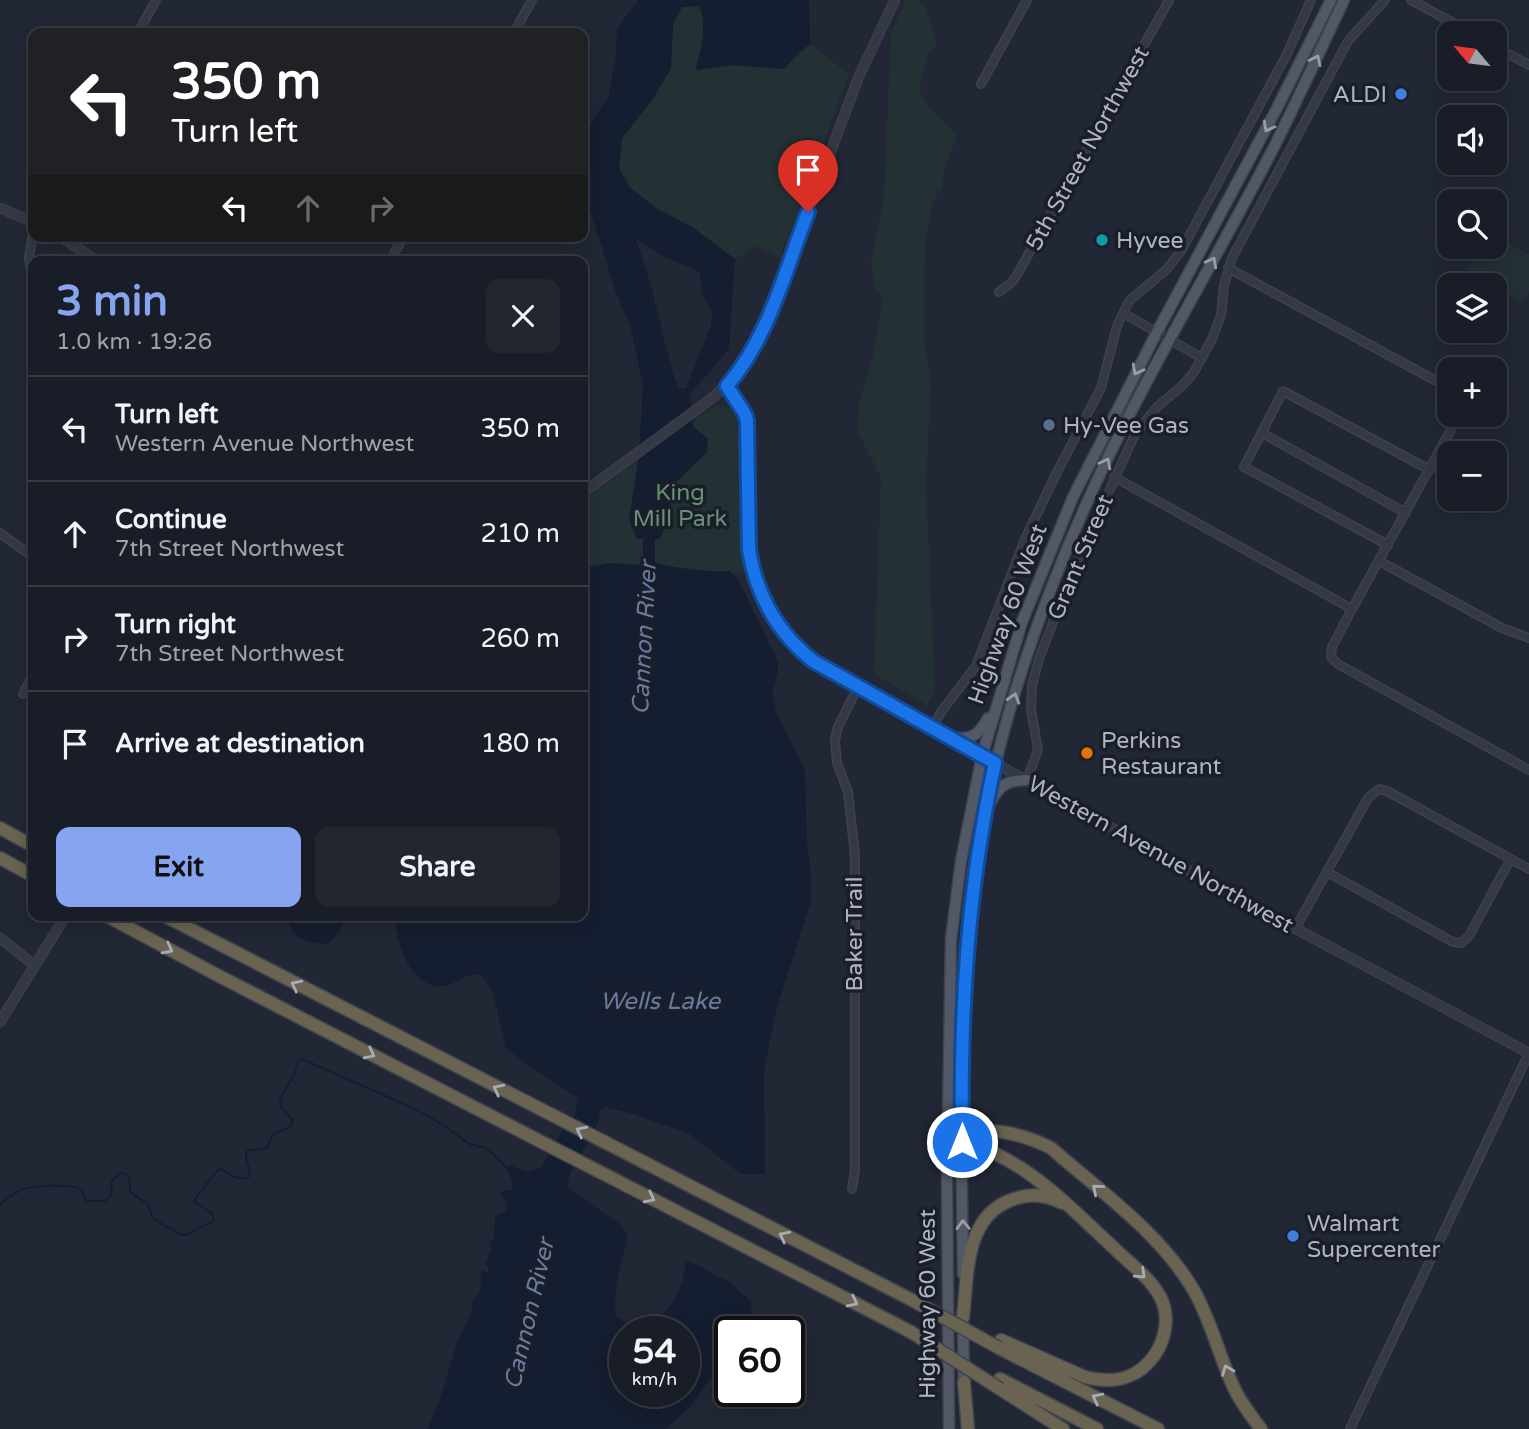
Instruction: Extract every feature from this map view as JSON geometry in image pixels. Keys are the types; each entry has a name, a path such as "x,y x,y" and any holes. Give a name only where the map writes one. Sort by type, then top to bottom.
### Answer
{"highway":[{"path":"0,828 28,843"},
{"path":"0,858 28,873"},
{"path":"116,921 911,1332 1000,1384 1063,1429"},
{"path":"175,921 603,1143 1000,1344 1158,1429"},
{"path":"948,1137 987,1129 1017,1134 1052,1148 1143,1229 1176,1264 1193,1290 1213,1330 1235,1389 1261,1429"},
{"path":"962,1136 1030,1174 1074,1211 1152,1284 1164,1306 1166,1319 1161,1345 1146,1365 1123,1378 1098,1380 1000,1344"},
{"path":"963,1317 971,1248 980,1224 989,1214 999,1205 1024,1196 1051,1198 1074,1211"},
{"path":"964,1382 966,1429"},
{"path":"1000,1384 1097,1429"}],"main road":[{"name":"Highway 60 West","path":"949,1429 948,1137 952,929 961,861 982,756 1022,622 1073,497 1331,0"},
{"name":"Highway 60 West","path":"964,1382 962,1136 965,956 971,897 995,763 1032,642 1076,527 1101,471 1274,146 1344,0"},
{"path":"948,737 966,740 975,736 986,722 1000,693"},
{"path":"984,817 1000,786 1015,780 1027,780"}],"street":[{"path":"141,28 156,0"},
{"path":"517,28 533,0"},
{"path":"588,489 698,409 727,386 741,369 761,337 859,76 895,0"},
{"path":"981,84 1027,0"},
{"name":"5th Street Northwest","path":"999,292 1012,283 1017,275 1169,0"},
{"path":"932,728 940,712 976,666 1025,539 1101,388 1116,326 1130,300 1175,260 1287,54 1311,0"},
{"name":"Grant Street","path":"1027,780 1038,750 1031,709 1035,674 1071,575 1114,477 1135,434 1183,385 1202,358 1217,327 1228,268 1340,55 1351,37 1376,13 1385,0"},
{"path":"1411,0 1450,21"},
{"path":"1507,53 1529,65"},
{"path":"0,208 28,220"},
{"path":"68,242 89,256"},
{"path":"1228,268 1437,381"},
{"path":"1123,313 1202,358"},
{"name":"Western Avenue Northwest","path":"727,386 747,421 749,549 752,569 774,620 797,648 858,688 1295,929 1529,1053"},
{"path":"1388,545 1244,467 1283,391 1430,470"},
{"path":"1453,427 1352,608 1332,647 1331,657 1338,664 1529,769"},
{"path":"1262,433 1405,513"},
{"path":"1114,477 1352,608"},
{"path":"0,533 28,553"},
{"path":"1379,561 1502,628 1529,638"},
{"path":"23,694 28,684"},
{"name":"Baker Trail","path":"852,1189 855,1170 855,856 848,792 837,763 835,742 836,729 858,688"},
{"path":"1295,929 1368,798 1379,789 1529,869"},
{"path":"1327,872 1453,942 1461,943 1469,936 1510,860"},
{"path":"0,1022 62,921"},
{"path":"0,938 34,965"},
{"path":"1350,1429 1529,1053"}],"green space":[{"path":"906,0 919,0 926,9 937,43 928,55 919,90 927,105 957,136 944,169 943,187 934,199 925,241 924,338 931,383 926,482 935,691 927,705 874,674 881,477 858,432 859,402 872,361 883,299 874,285 871,261 884,198 891,33"},
{"path":"700,6 703,30 696,70 733,65 783,69 810,44 849,74 780,258 756,246 735,259 692,227 656,208 630,188 619,168 622,138 653,99 671,68 673,24 682,7"},
{"path":"1507,243 1529,255 1529,291 1522,304 1507,296 1507,273 1465,273 1473,259 1507,259"},
{"name":"King Mill Park","path":"716,405 725,406 736,412 744,573 661,565 650,561 640,565 609,563 588,567 588,497"}],"water":[{"path":"638,0 809,0 810,44 784,69 733,65 696,70 703,38 702,14 699,6 682,7 673,24 671,68 653,99 622,138 619,168 630,188 656,208 692,227 735,259 729,349 690,394 693,426 708,439 707,452 672,486 670,516 660,539 637,539 629,520 639,454 643,385 630,325 616,293 588,200 588,130 608,98 616,58 617,28","holes":["635,238 664,257 700,272 702,294 712,313 711,326 686,388 678,388 648,275"]},
{"name":"Wells Lake","path":"650,561 690,569 730,571 740,583 778,662 772,693 777,715 805,771 811,902 777,1007 764,1071 765,1174 741,1174 688,1133 633,1114 605,1107 600,1110 594,1132 573,1167 567,1187 621,1225 628,1237 616,1287 616,1316 609,1316 609,1407 690,1407 666,1429 427,1429 441,1397 458,1340 470,1315 473,1299 480,1290 482,1271 488,1272 489,1267 485,1264 492,1248 489,1242 494,1239 495,1216 506,1211 507,1204 501,1194 503,1190 512,1190 513,1186 508,1169 510,1165 526,1172 541,1168 567,1122 573,1124 578,1098 506,1048 493,993 481,974 471,975 444,986 422,981 407,962 398,937 396,921 588,921 588,567 609,563 640,565"},
{"path":"345,921 328,944 301,938 291,930 288,923"},
{"name":"Wells Lake","path":"689,1261 729,1282 751,1301 752,1316 714,1316 714,1373 700,1393 700,1316 661,1316 675,1298 682,1282 685,1263"}],"waterway":[{"name":"Cannon River","path":"649,577 649,538 653,522"},
{"path":"0,1205 21,1190 44,1186 76,1187 81,1189 87,1201 105,1201 111,1196 112,1180 122,1172 129,1177 130,1192 148,1204 153,1219 182,1235 188,1234 213,1221 213,1214 194,1200 217,1171 221,1169 239,1178 250,1176 247,1151 267,1148 273,1134 290,1127 293,1121 281,1107 280,1099 294,1075 298,1060 302,1059 415,1109 469,1144 487,1148 508,1169"}],"place":[{"name":"ALDI","path":"1401,94"},
{"name":"Hyvee","path":"1102,240"},
{"name":"Hy-Vee Gas","path":"1049,425"},
{"name":"Perkins Restaurant","path":"1087,753"},
{"name":"Walmart Supercenter","path":"1293,1236"}],"route":[{"path":"808,212 761,337 752,354 727,386 734,394 747,421 749,549 752,569 774,620 797,648 813,661 995,763 975,866 965,956 962,1142"}]}
